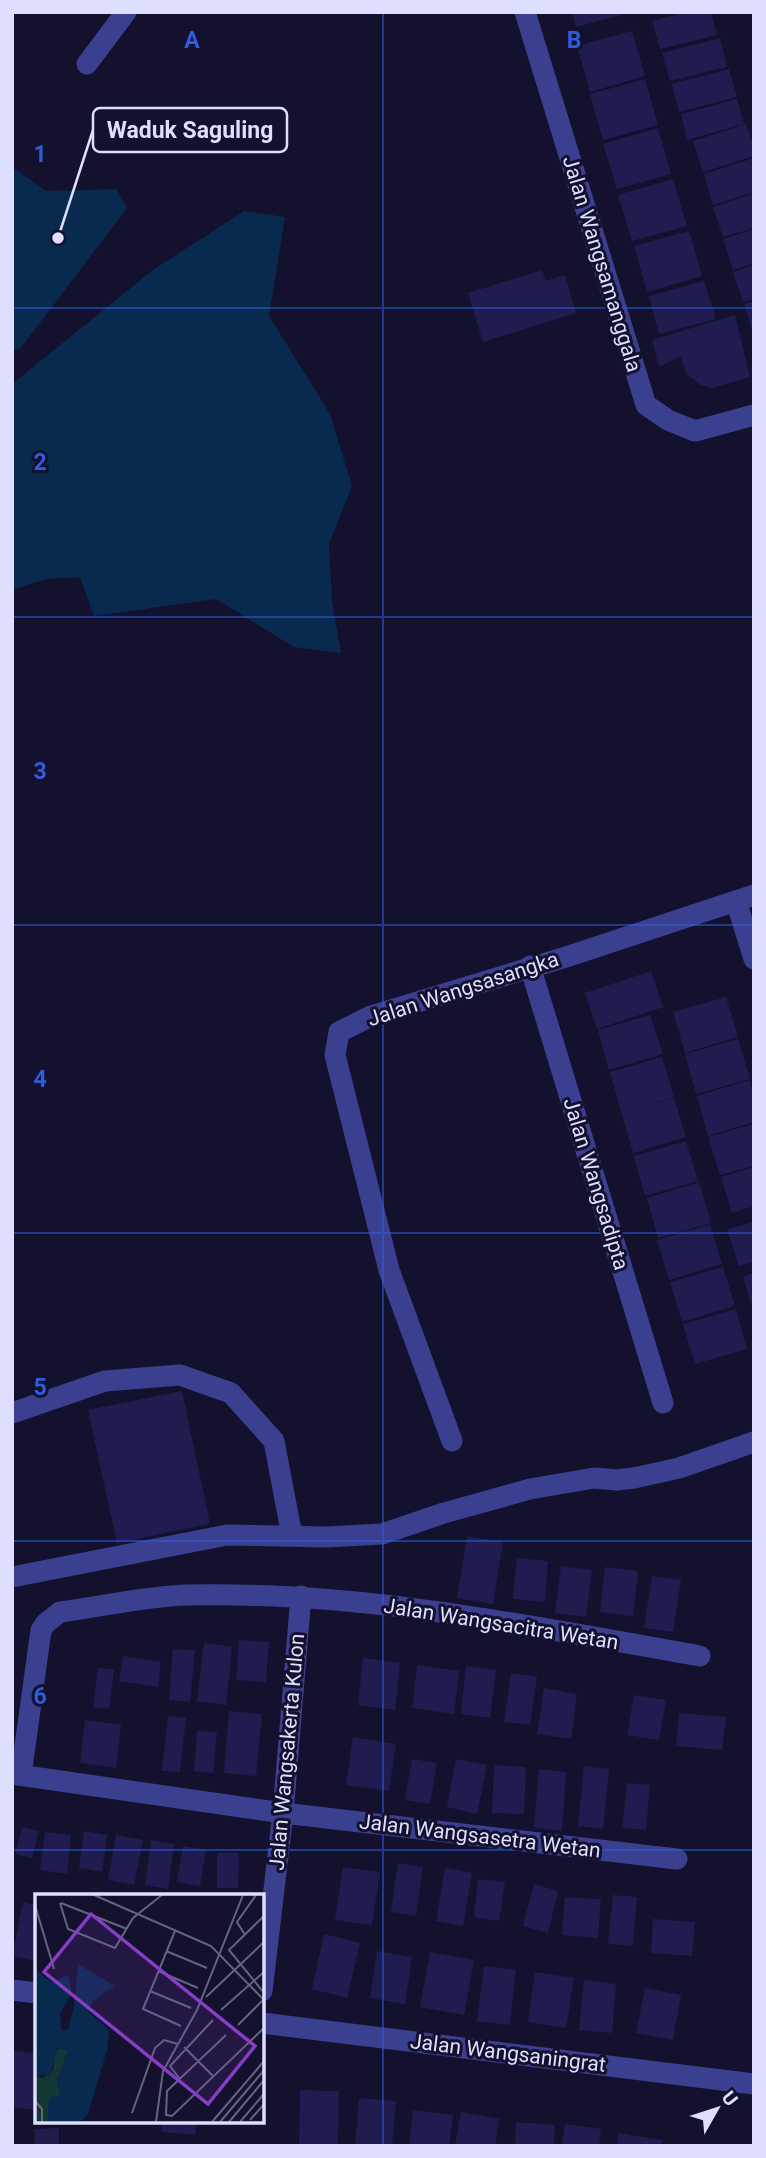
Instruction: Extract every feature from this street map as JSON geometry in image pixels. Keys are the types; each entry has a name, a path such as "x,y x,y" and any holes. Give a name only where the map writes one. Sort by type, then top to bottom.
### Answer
{"street":[{"path":"87,64 126,12"},
{"name":"Jalan Wangsamanggala","path":"525,12 646,405 668,420 695,431 754,415"},
{"path":"745,898 754,959"},
{"name":"Jalan Wangsasangka","path":"452,1441 389,1270 335,1055 339,1032 371,1016 745,898"},
{"name":"Jalan Wangsadipta","path":"530,966 663,1403"},
{"path":"12,1413 105,1381 180,1375 231,1393 274,1441 292,1536"},
{"path":"12,1577 227,1535 382,1534 530,1489 594,1478 634,1478 678,1468 754,1442"},
{"name":"Jalan Wangsacitra Wetan","path":"17,1775 41,1630 60,1612 184,1595 301,1596 501,1621 700,1656"},
{"name":"Jalan Wangsakerta Kulon","path":"264,1973 282,1813 301,1596"},
{"name":"Jalan Wangsasetra Wetan","path":"17,1775 282,1813 677,1859"},
{"path":"12,1990 35,1993"},
{"name":"Jalan Wangsaningrat","path":"264,2023 754,2084"}],"water":[{"path":"12,167 46,191 116,189 127,208 20,349 12,351"},
{"path":"244,211 285,217 269,316 330,414 352,486 329,544 332,602 341,653 294,647 216,599 94,616 80,577 46,579 12,590 12,384 153,270"}],"building":[{"path":"572,12 629,12 629,13 576,27"},
{"path":"687,12 711,12 717,35 660,49 652,21"},
{"path":"632,31 645,76 590,92 577,46"},
{"path":"720,38 727,67 670,81 662,53"},
{"path":"729,69 737,97 679,112 672,84"},
{"path":"645,79 658,125 603,140 590,94"},
{"path":"737,99 744,124 687,140 681,114"},
{"path":"746,124 754,147 754,156 703,172 693,141"},
{"path":"658,128 671,174 617,189 603,144"},
{"path":"754,158 754,192 713,205 704,174"},
{"path":"673,179 687,226 632,241 618,195"},
{"path":"754,193 754,228 723,237 713,207"},
{"path":"754,229 754,263 733,270 723,239"},
{"path":"689,231 702,276 647,292 634,246"},
{"path":"754,265 754,299 743,302 733,272"},
{"path":"542,270 546,281 565,275 576,313 483,342 468,293"},
{"path":"704,281 716,319 659,334 649,296"},
{"path":"754,301 754,333 753,333 744,304"},
{"path":"735,315 750,377 712,388 701,385 686,374 681,356 659,367 652,340"},
{"path":"651,971 663,1007 597,1029 585,993"},
{"path":"726,997 738,1037 685,1053 673,1012"},
{"path":"650,1015 663,1054 609,1070 598,1030"},
{"path":"738,1039 750,1079 696,1094 685,1054"},
{"path":"662,1057 674,1097 646,1106 674,1098 686,1137 633,1153 610,1072"},
{"path":"749,1080 754,1095 754,1122 708,1136 697,1096"},
{"path":"754,1124 754,1166 720,1175 708,1137"},
{"path":"686,1141 698,1181 645,1196 634,1156"},
{"path":"754,1167 754,1206 732,1213 721,1177"},
{"path":"699,1182 711,1223 658,1238 647,1198"},
{"path":"754,1222 754,1262 739,1266 727,1229"},
{"path":"710,1224 722,1264 669,1280 657,1240"},
{"path":"723,1267 735,1306 682,1322 670,1282"},
{"path":"754,1273 754,1303 751,1304 743,1277"},
{"path":"736,1309 747,1349 695,1364 683,1324"},
{"path":"182,1391 210,1524 117,1543 88,1410"},
{"path":"467,1536 503,1542 493,1604 457,1598"},
{"path":"517,1558 548,1561 545,1602 513,1599"},
{"path":"561,1566 592,1570 586,1617 555,1613"},
{"path":"605,1567 638,1571 633,1616 600,1612"},
{"path":"652,1576 681,1580 673,1632 644,1628"},
{"path":"239,1640 269,1642 266,1682 236,1680"},
{"path":"204,1643 232,1647 226,1705 197,1701"},
{"path":"173,1649 195,1650 190,1702 169,1700"},
{"path":"123,1656 161,1662 158,1687 119,1681"},
{"path":"363,1658 400,1663 395,1710 358,1705"},
{"path":"417,1665 459,1671 454,1714 412,1708"},
{"path":"466,1666 496,1670 490,1718 461,1714"},
{"path":"98,1668 114,1670 109,1709 93,1707"},
{"path":"511,1673 537,1677 530,1725 504,1722"},
{"path":"544,1688 577,1694 571,1739 537,1734"},
{"path":"634,1695 666,1700 659,1740 627,1735"},
{"path":"229,1711 262,1714 256,1776 224,1773"},
{"path":"679,1713 726,1717 722,1750 676,1746"},
{"path":"168,1716 186,1718 180,1772 162,1771"},
{"path":"85,1720 121,1725 116,1768 80,1763"},
{"path":"197,1731 217,1732 213,1773 194,1771"},
{"path":"353,1737 396,1744 389,1791 346,1785"},
{"path":"412,1759 437,1763 430,1804 405,1800"},
{"path":"456,1759 487,1765 477,1814 447,1807"},
{"path":"494,1765 526,1767 524,1814 492,1813"},
{"path":"584,1766 609,1769 603,1829 578,1826"},
{"path":"539,1769 566,1772 562,1831 534,1828"},
{"path":"627,1783 650,1785 646,1830 622,1828"},
{"path":"22,1827 39,1831 32,1858 15,1854"},
{"path":"84,1831 107,1835 102,1872 79,1868"},
{"path":"45,1832 71,1835 67,1874 40,1870"},
{"path":"116,1835 143,1840 134,1885 108,1880"},
{"path":"151,1840 174,1844 168,1889 145,1885"},
{"path":"183,1846 206,1850 200,1886 177,1882"},
{"path":"217,1853 239,1853 238,1888 217,1888"},
{"path":"398,1863 423,1867 416,1916 391,1912"},
{"path":"343,1867 380,1872 372,1925 335,1920"},
{"path":"445,1868 472,1873 463,1926 436,1921"},
{"path":"478,1879 505,1882 499,1921 474,1917"},
{"path":"534,1884 558,1891 548,1933 523,1926"},
{"path":"613,1895 637,1897 633,1946 608,1944"},
{"path":"565,1897 601,1899 598,1938 562,1935"},
{"path":"23,1902 35,1905 35,1961 12,1956"},
{"path":"653,1919 695,1922 692,1956 651,1953"},
{"path":"324,1934 360,1943 347,1998 312,1989"},
{"path":"377,1951 412,1957 405,2004 370,1998"},
{"path":"430,1952 474,1960 464,2015 420,2007"},
{"path":"484,1966 516,1970 510,2025 477,2021"},
{"path":"535,1972 574,1978 566,2028 528,2022"},
{"path":"584,1980 616,1984 612,2033 579,2030"},
{"path":"645,1988 681,1995 673,2040 636,2033"},
{"path":"12,2050 35,2054 33,2110 12,2107"},
{"path":"300,2090 339,2091 338,2146 299,2146"},
{"path":"359,2098 396,2101 392,2146 355,2146"},
{"path":"413,2110 453,2115 449,2146 409,2146"},
{"path":"461,2112 499,2119 495,2146 455,2146"},
{"path":"516,2122 555,2125 554,2146 515,2146"},
{"path":"162,2123 196,2123 195,2135 162,2132"},
{"path":"565,2124 601,2129 599,2146 562,2146"},
{"path":"59,2128 59,2146 35,2146 34,2129"},
{"path":"619,2133 662,2140 661,2146 617,2146"}],"place":[{"name":"Waduk Saguling","path":"58,238"}]}
